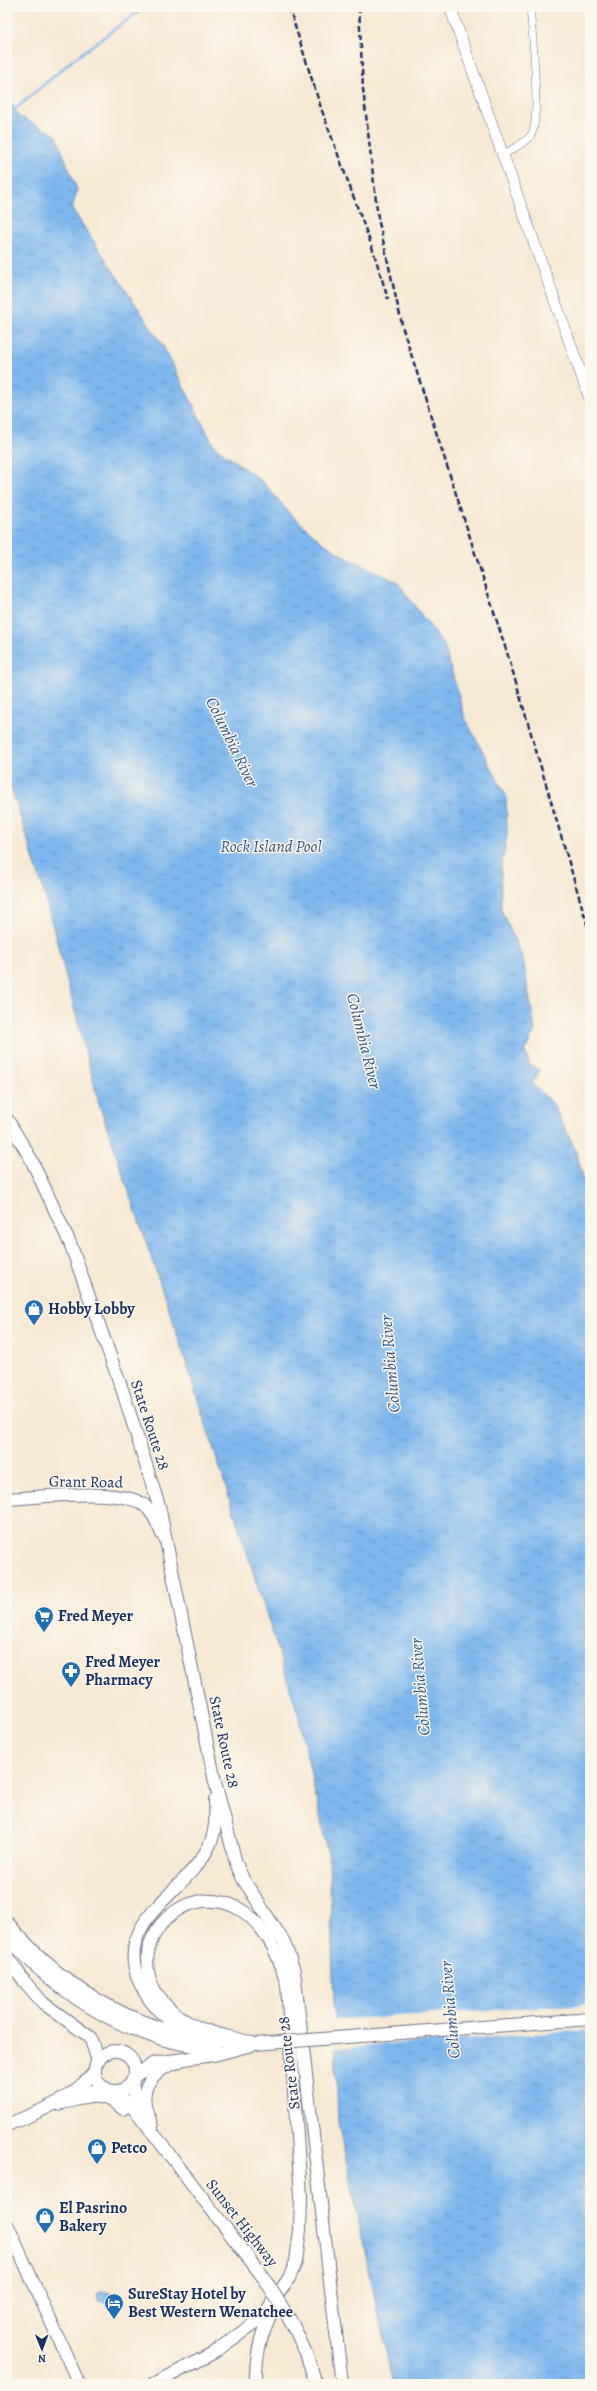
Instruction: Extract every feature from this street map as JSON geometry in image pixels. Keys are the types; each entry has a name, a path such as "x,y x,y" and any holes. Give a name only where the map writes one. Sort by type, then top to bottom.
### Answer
{"main road":[{"path":"450,7 504,154 590,399"},
{"name":"State Route 28","path":"7,1119 31,1159 70,1243 123,1392 159,1506 215,1782 236,1863 243,1880 284,1942 294,1971 342,2384"},
{"name":"Grant Road","path":"7,1499 67,1496 126,1497 142,1504 150,1511 166,1542"},
{"path":"215,1782 216,1819 210,1844 200,1861 153,1910 143,1924 136,1944 135,1967 145,1992 159,2011 172,2022 193,2031 255,2044"},
{"path":"255,2044 192,2025 169,2008 158,1993 149,1966 151,1942 163,1920 182,1906 199,1901 217,1900 233,1906 252,1918 270,1940 282,1964 287,1985 301,2196 300,2230 296,2262 264,2327 255,2363 256,2384"},
{"path":"7,1922 28,1945 59,1974 111,2009 143,2023 179,2034 222,2041 255,2044"},
{"path":"7,1936 26,1957 53,1981 92,2008 122,2024 165,2040 192,2046 228,2048 255,2044 590,2019"},
{"path":"7,1956 24,1981 43,2003 90,2038 98,2081 110,2090"},
{"path":"7,2125 62,2101 95,2089 110,2090 128,2087 134,2078 154,2062 214,2055 255,2044"},
{"path":"62,2101 87,2081 96,2066 108,2052 123,2052 133,2062 134,2078"},
{"path":"152,2132 144,2098 147,2085 152,2076 167,2066 190,2058"},
{"name":"Sunset Highway","path":"134,2078 137,2112"},
{"name":"Sunset Highway","path":"110,2090 137,2112 266,2281 292,2323 306,2354 316,2384"},
{"path":"62,2101 102,2096 119,2104 152,2132"},
{"path":"7,2224 79,2384"},
{"path":"154,2384 213,2353 253,2325 262,2318 280,2292"}],"street":[{"path":"504,154 520,145 532,134 536,115 530,8 540,7"}],"water":[{"name":"Rock Island Pool","path":"7,96 18,116 56,135 77,190 72,209 162,344 214,446 264,483 289,513 322,542 345,557 397,582 444,645 465,718 506,796 507,836 501,869 501,909 523,959 535,1030 525,1051 530,1066 540,1070 532,1084 553,1104 577,1153 590,1209 590,2384 393,2384 338,2122 329,1859 298,1713 169,1309 100,1107 43,889 7,775"},
{"path":"102,2291 110,2293 115,2299 115,2303 98,2301 97,2295"}],"pier":[{"path":"590,2004 590,2030 333,2048 332,2020"}],"waterway":[{"path":"13,111 74,59 138,12"}],"railway":[{"path":"289,7 321,108 373,250 388,299"},
{"path":"359,7 363,89 378,218 403,329 510,662 590,934"}],"place":[{"name":"Hobby Lobby","path":"34,1326"},
{"name":"Fred Meyer","path":"44,1633"},
{"name":"Fred Meyer Pharmacy","path":"71,1688"},
{"name":"Petco","path":"97,2165"},
{"name":"El Pasrino Bakery","path":"45,2234"},
{"name":"SureStay Hotel by Best Western Wenatchee","path":"114,2320"}],"water label":[{"name":"Columbia River","path":"232,742"},
{"name":"Columbia River","path":"364,1041"},
{"name":"Columbia River","path":"390,1364"},
{"name":"Columbia River","path":"420,1687"},
{"name":"Columbia River","path":"450,2010"}]}
